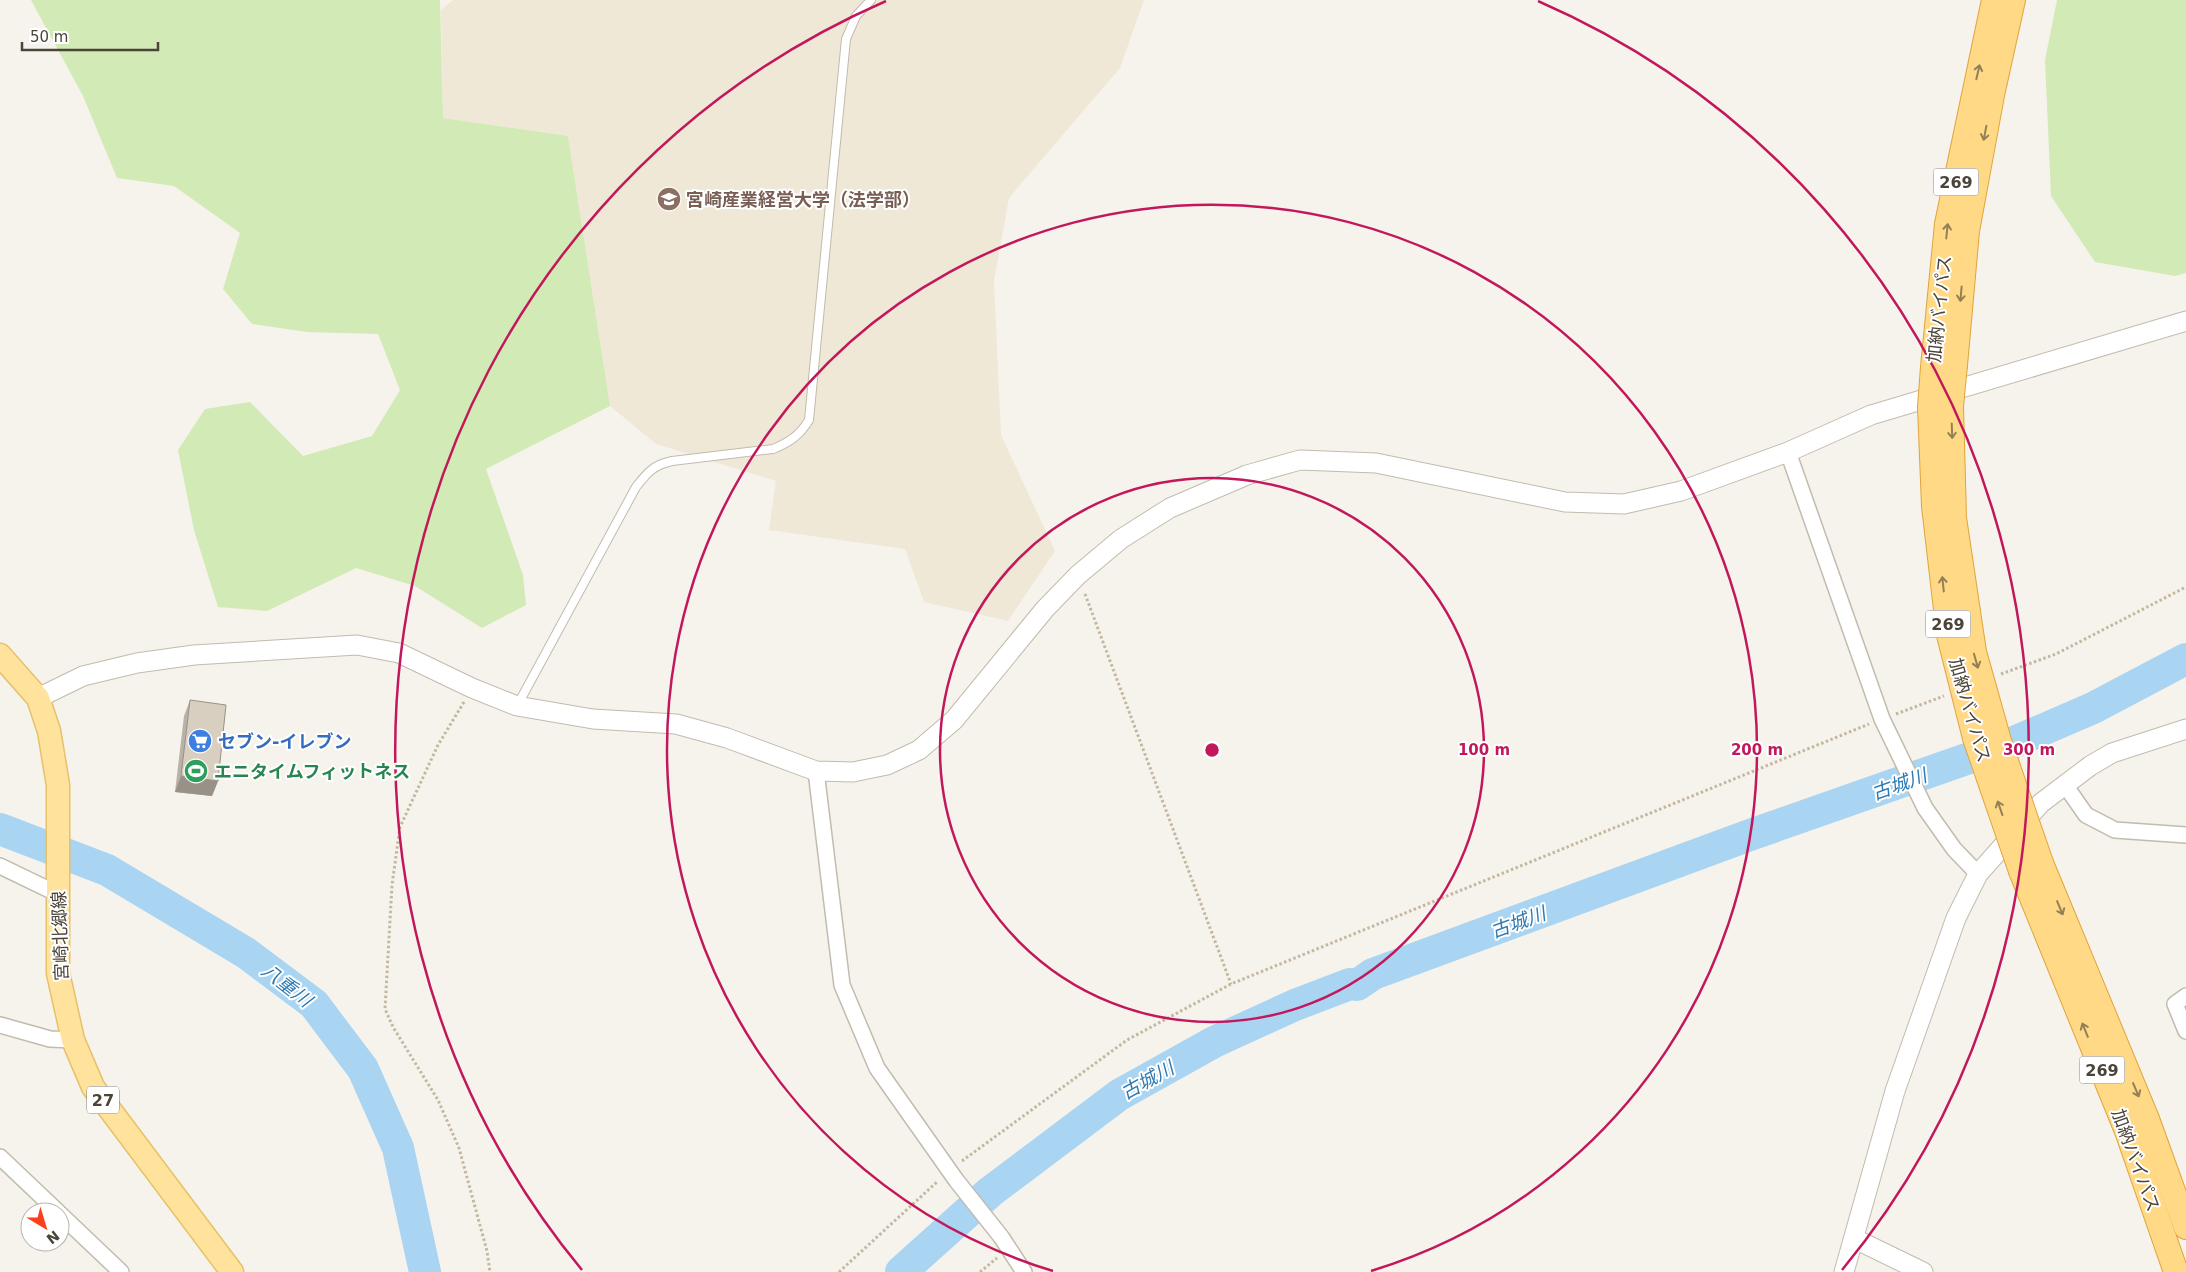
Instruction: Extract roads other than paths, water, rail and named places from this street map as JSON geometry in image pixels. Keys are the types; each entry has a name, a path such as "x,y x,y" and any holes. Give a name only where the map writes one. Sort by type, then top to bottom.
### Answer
{"highway":[{"name":"加納バイパス","path":"1944,366 1947,224 1994,0"},
{"name":"加納バイパス","path":"2014,0 1992,95 1944,366 1930,407 1934,506 1949,635 1976,738 2031,867 2148,1119 2186,1227"},
{"name":"加納バイパス","path":"2031,867 2176,1272"}],"main road":[{"name":"宮崎北郷線","path":"0,655 38,698 49,731 58,785 58,974 72,1040 93,1087 232,1272"}],"street":[{"path":"38,698 83,676 137,663 194,656 357,645 399,653 472,688 517,706 593,719 676,724 727,738 816,771 852,772 887,765 919,750 954,720 1045,610 1078,575 1121,539 1170,508 1247,475 1300,460 1376,463 1565,502 1624,504 1680,491 1788,452 1871,415 2186,321"},
{"path":"1788,452 1882,719 1925,808 1954,849 1978,874"},
{"path":"1844,1272 1898,1082 1956,918 1978,874 2041,802 2090,766 2112,753 2186,729"},
{"path":"816,771 842,985 878,1068 952,1176 1002,1238 1024,1272"},
{"path":"2065,785 2086,815 2115,830 2186,835"},
{"path":"0,866 58,894"},
{"path":"2186,996 2175,1004 2186,1031"},
{"path":"0,1025 50,1039 72,1040"},
{"path":"0,1157 47,1202"},
{"path":"70,1223 121,1272"},
{"path":"1854,1239 1923,1272"}],"lane":[{"path":"517,706 636,487 649,471 659,463 773,449 788,443 801,434 809,420 846,39 856,16 871,0"}],"waterway":[{"name":"古城川","path":"901,1272 990,1192 1119,1095 1214,1042 1295,1005 1350,984 1357,985 1373,974 1750,835 2012,743 2093,708 2186,659"},
{"name":"八重川","path":"0,829 107,870 246,953 314,1004 363,1069 398,1148 425,1272"}],"place":[{"name":"宮崎産業経営大学（法学部）","path":"669,199"},
{"name":"セブン-イレブン","path":"200,741"},
{"name":"エニタイムフィットネス","path":"196,771"}]}
